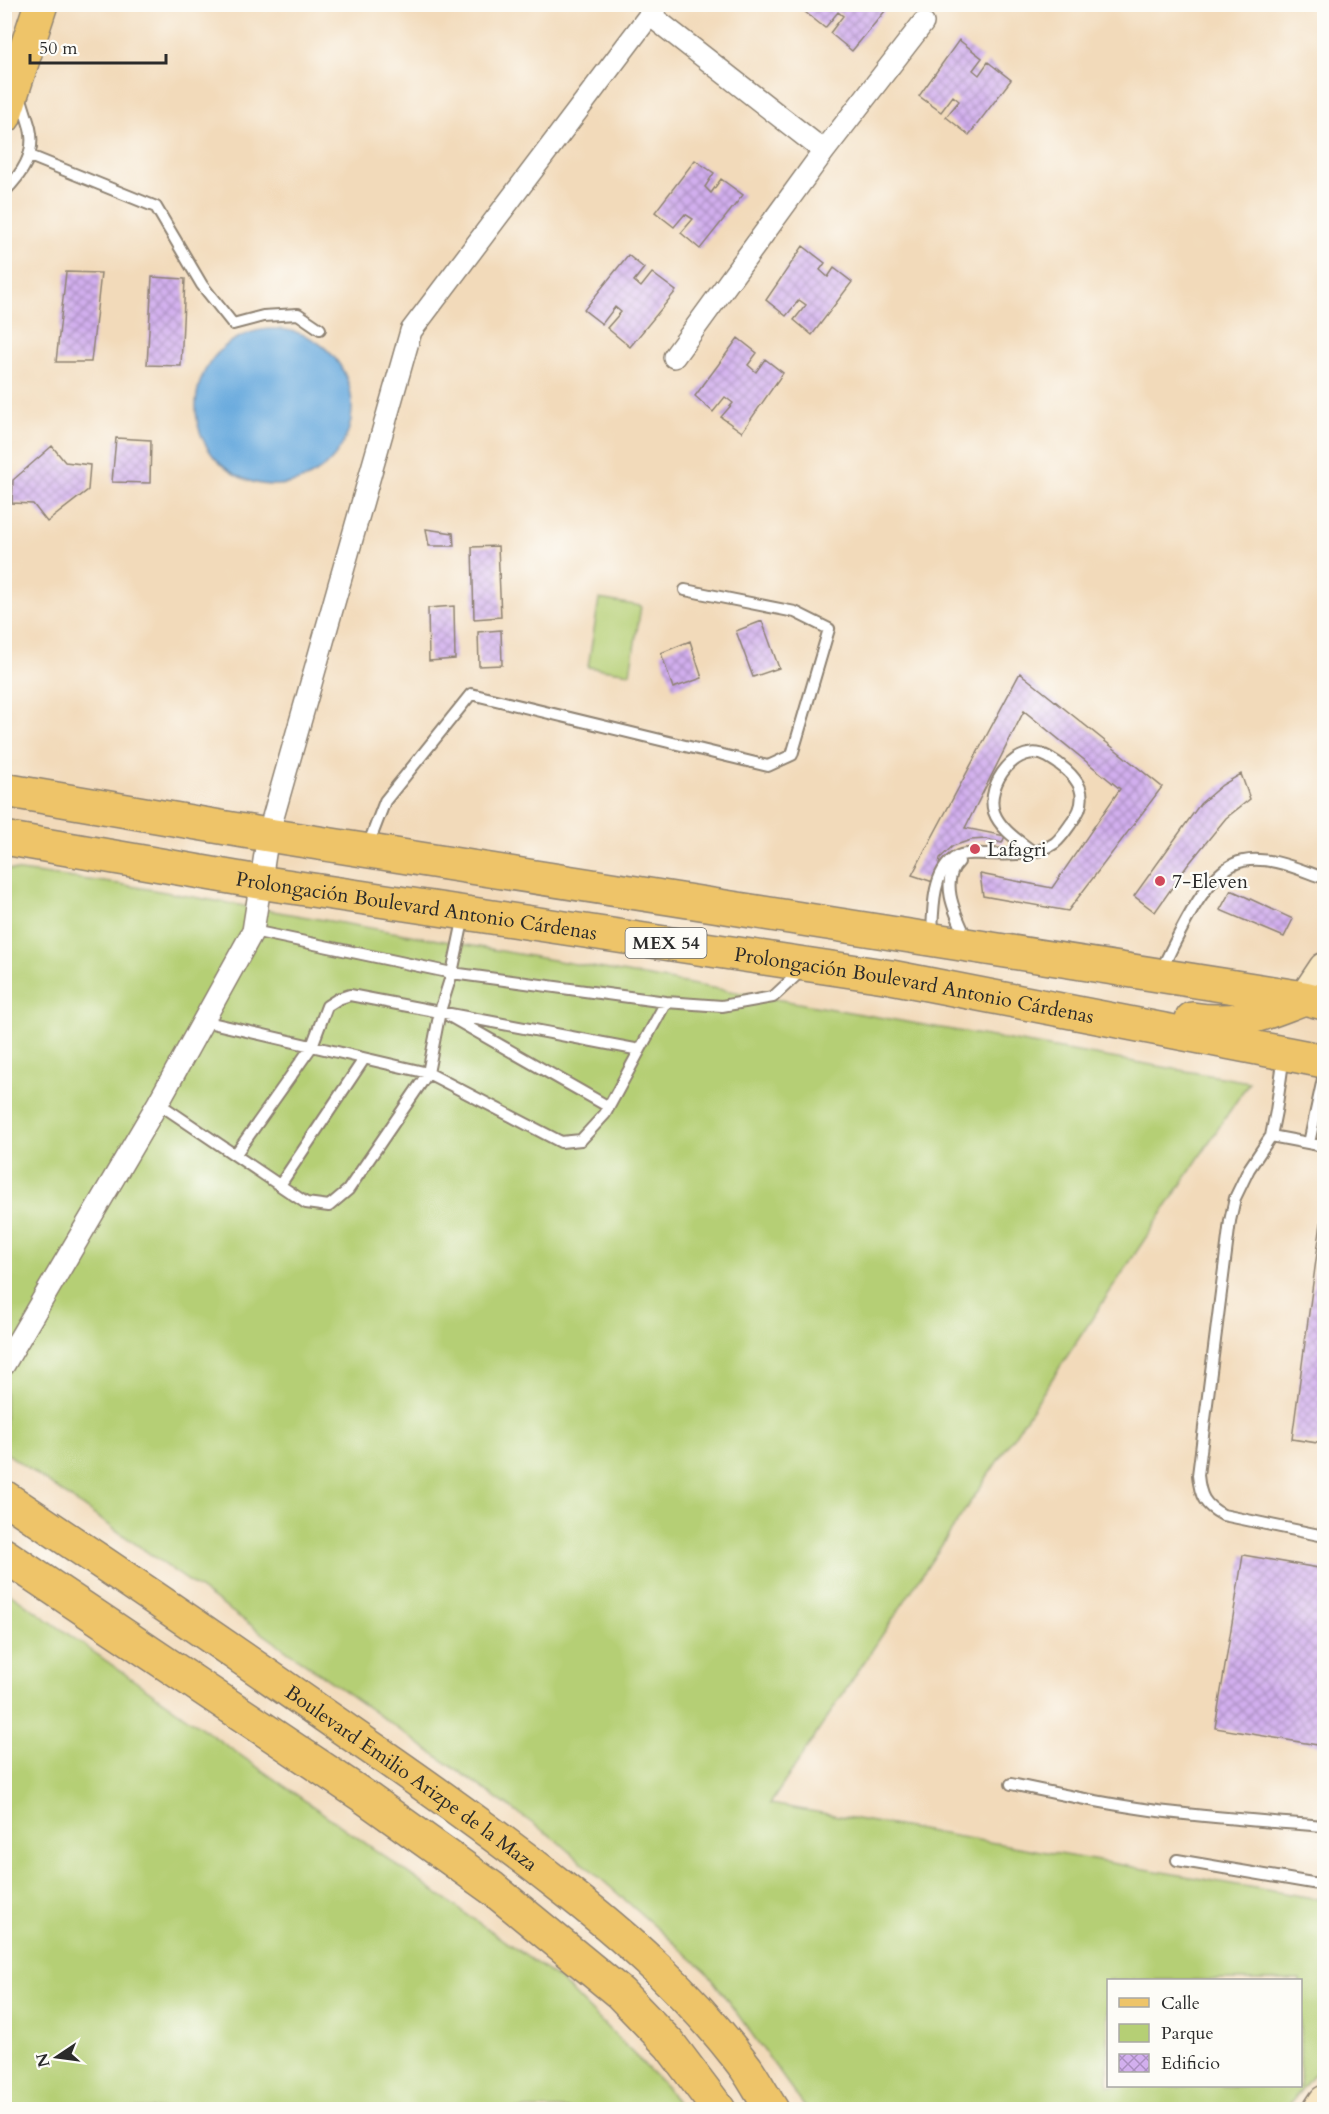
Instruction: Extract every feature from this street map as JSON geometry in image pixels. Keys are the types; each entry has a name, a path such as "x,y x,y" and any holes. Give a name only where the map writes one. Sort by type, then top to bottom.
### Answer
{"main road":[{"path":"4,117 11,71 26,4"},
{"path":"11,71 41,4"},
{"name":"MEX 54","path":"4,790 267,835 1159,975 1318,1007"},
{"name":"Prolongación Boulevard Antonio Cárdenas","path":"4,838 259,882 891,977 1324,1061"},
{"path":"995,998 1033,993 1050,994 1218,1022 1245,1020 1318,1007"},
{"name":"Boulevard Emilio Arizpe de la Maza","path":"4,1497 157,1598 396,1764 523,1856 596,1913 651,1961 704,2017 746,2068 772,2109"},
{"path":"4,1555 362,1795 492,1888 620,1993 670,2045 719,2109"}],"street":[{"path":"4,1365 158,1102 253,931 267,835 411,331 654,10 824,151"},
{"path":"674,357 824,151 923,23"},
{"path":"1318,1007 1324,968"},
{"path":"1318,2109 1324,2101"}],"lane":[{"path":"4,192 17,179 30,156 32,140 11,71"},
{"path":"30,156 156,207 202,285 233,324 263,316 298,314 320,329"},
{"path":"366,849 385,801 471,694 768,766 792,755 829,629 795,612 685,590"},
{"path":"931,939 941,875 956,857 965,853 992,855 1032,851 1045,849 1062,836 1076,817 1082,798 1073,777 1047,756 1032,753 1018,756 1012,762 994,788 992,797 998,821 1032,851"},
{"path":"970,945 959,920 949,885 950,876 957,864 976,854"},
{"path":"1159,975 1190,915 1211,883 1225,868 1242,861 1256,860 1324,878"},
{"path":"158,1102 306,1203 329,1206 348,1190 428,1073 440,1011 452,973 464,912"},
{"path":"253,931 452,973 666,1002 722,1006 773,997 808,964"},
{"path":"235,1155 312,1046 327,1006 350,995 639,1050"},
{"path":"203,1021 428,1073 561,1142 581,1140 609,1107 666,1002"},
{"path":"440,1011 609,1107"},
{"path":"1284,1053 1271,1136 1244,1179 1235,1198 1230,1221 1208,1382 1198,1475 1199,1488 1211,1509 1223,1515 1324,1536"},
{"path":"280,1185 364,1059"},
{"path":"1309,1143 1324,1074"},
{"path":"1271,1136 1324,1146"},
{"path":"1011,1784 1095,1802 1151,1810 1324,1826"},
{"path":"1177,1860 1324,1885"}],"green space":[{"path":"599,599 641,606 630,673 588,667"},
{"path":"5,869 119,884 1249,1082 770,1804 1324,1900 1324,2061 1286,2109 806,2109 707,1972 559,1842 5,1452"},
{"path":"4,1589 560,1980 667,2088 681,2109 5,2109"}],"water":[{"path":"274,329 304,335 329,352 346,377 352,407 346,437 329,462 304,479 274,485 244,479 219,462 202,437 196,407 202,377 219,352 244,335"}],"building":[{"path":"811,5 890,5 852,51 830,33 843,16 838,12 825,28 805,12"},
{"path":"959,40 982,58 973,70 979,75 988,62 1011,80 969,135 946,117 959,101 953,96 941,112 919,96"},
{"path":"695,160 714,173 705,187 711,193 721,179 743,195 700,249 681,233 693,219 685,214 674,227 655,212"},
{"path":"803,246 825,263 820,270 828,277 834,268 852,282 812,335 794,320 806,305 799,300 786,316 766,300"},
{"path":"628,255 644,268 634,281 641,287 652,273 676,291 630,347 607,328 621,312 615,307 602,324 584,310"},
{"path":"66,272 101,273 91,362 56,362"},
{"path":"152,277 185,279 181,366 147,365"},
{"path":"738,338 757,353 748,365 756,372 765,359 783,373 742,432 721,417 733,403 725,397 713,412 695,396"},
{"path":"116,438 151,440 150,483 112,482"},
{"path":"52,446 65,462 90,465 88,490 47,522 33,504 12,503 13,480"},
{"path":"426,529 453,533 454,546 429,546"},
{"path":"498,546 501,617 474,619 472,547"},
{"path":"454,606 455,659 429,661 428,608"},
{"path":"762,621 779,668 753,677 736,631"},
{"path":"501,630 502,665 479,666 478,632"},
{"path":"690,641 702,678 673,688 661,653"},
{"path":"1020,673 1162,787 1068,911 983,896 980,874 1052,888 1120,789 1024,711 965,828 1005,836 1002,843 986,839 971,840 953,846 940,858 936,883 912,875"},
{"path":"1241,774 1250,799 1226,818 1187,866 1155,912 1134,896 1200,804 1222,785"},
{"path":"1231,890 1293,919 1284,937 1220,910"},
{"path":"1321,1223 1324,1224 1324,1444 1292,1439"},
{"path":"1243,1555 1324,1569 1324,1746 1215,1728"}],"place":[{"name":"Lafagri","path":"975,849"},
{"name":"7-Eleven","path":"1160,881"}]}
